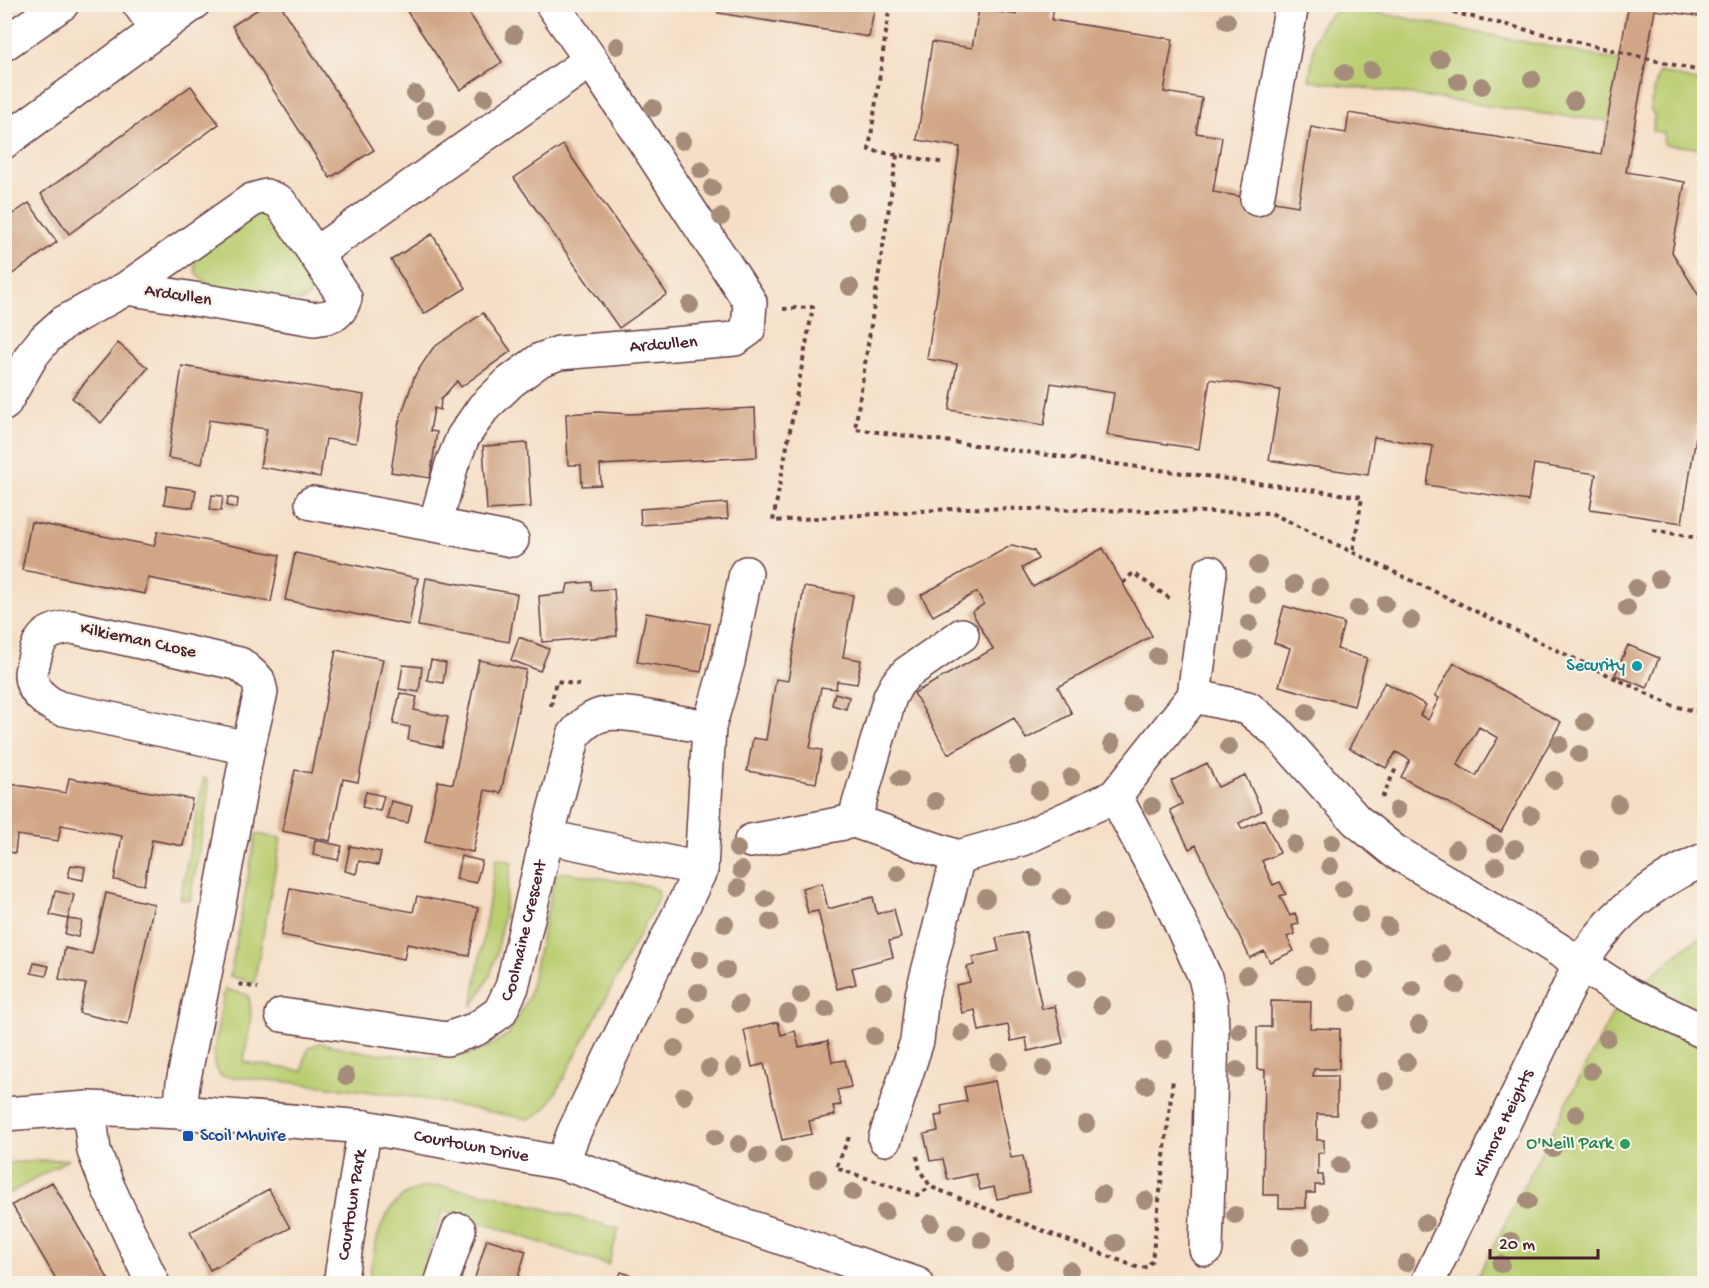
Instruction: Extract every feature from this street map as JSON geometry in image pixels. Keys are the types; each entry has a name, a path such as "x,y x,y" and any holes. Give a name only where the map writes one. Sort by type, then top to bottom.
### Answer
{"street":[{"path":"4,44 63,4"},
{"path":"139,4 158,30"},
{"path":"4,142 193,4"},
{"path":"552,4 750,302 750,310"},
{"path":"1257,199 1292,4"},
{"path":"315,254 591,60"},
{"name":"Ardcullen","path":"6,403 32,355 63,323 127,288 252,200 266,196 280,202 345,298 341,310 330,317 314,319 127,288"},
{"name":"Ardcullen","path":"435,525 452,464 463,438 483,408 510,382 540,360 560,353 577,351 735,339 748,330 750,310"},
{"path":"312,503 512,540"},
{"path":"751,841 854,821 958,857 1022,839 1115,796 1194,696 1210,572"},
{"path":"562,1163 574,1132 701,869 709,727 728,662 746,573"},
{"name":"Kilkiernan CLose","path":"180,1112 183,1083 261,692 258,681 240,664 72,627 58,629 45,635 37,646 31,675 35,689 46,702 59,708 248,748"},
{"path":"854,821 890,697 897,684 907,673 962,634"},
{"path":"1194,696 1248,708 1276,731 1356,820 1394,851 1629,994 1704,1032"},
{"name":"Coolmaine Crescent","path":"282,1015 447,1039 476,1029 500,1012 512,987 547,837 574,735 582,724 597,716 616,712 709,727"},
{"path":"1115,796 1163,885 1205,976 1211,1003 1206,1249"},
{"name":"Coolmaine Crescent","path":"547,837 701,869"},
{"path":"885,1139 917,1041 922,995 958,857"},
{"name":"Kilmore Heights","path":"1427,1284 1580,964 1615,919 1639,898 1669,878 1704,860"},
{"path":"89,1108 94,1150 108,1187 153,1284"},
{"name":"Courtown Drive","path":"4,1114 89,1108 180,1112 365,1127 562,1163 917,1284"},
{"name":"Courtown Park","path":"340,1284 365,1127"},
{"path":"441,1284 459,1230"}],"path":[{"path":"890,4 869,150 945,163"},
{"path":"1418,4 1704,72"},
{"path":"897,155 855,429 1362,497 1353,552"},
{"path":"750,310 813,308 773,521 966,508 1271,513 1673,706 1704,713"},
{"path":"1653,530 1704,539"},
{"path":"1123,583 1133,573 1181,606 1206,604"},
{"path":"1380,801 1398,766"},
{"path":"916,1148 920,1171 931,1188 1139,1268 1147,1267 1152,1261 1173,1076"}],"green space":[{"path":"1355,8 1626,62 1618,122 1545,114 1309,80 1315,42 1323,24 1328,17 1338,11"},
{"path":"1659,72 1704,83 1704,149 1663,144 1664,133 1653,131 1654,115 1650,108"},
{"path":"264,209 273,216 313,278 312,292 301,301 216,288 206,283 195,272 195,262 199,252"},
{"path":"204,777 208,783 208,799 190,900 180,899"},
{"path":"256,834 281,838 254,983 230,976"},
{"path":"496,858 512,862 497,953 490,976 472,1007"},
{"path":"563,872 649,886 658,891 658,899 559,1087 539,1114 527,1119 407,1096 221,1076 215,1067 213,1053 225,989 248,995 251,1011 244,1062 303,1071 305,1056 310,1047 320,1043 370,1053 445,1058 470,1054 488,1047 509,1034 529,996 553,885 556,875"},
{"name":"O'Neill Park","path":"1704,935 1704,1283 1474,1284 1617,1005 1684,948"},
{"path":"69,1159 5,1196 5,1163"},
{"path":"442,1186 498,1196 619,1229 608,1265 443,1210 418,1283 368,1284 376,1242 387,1215 395,1204 405,1195 418,1189"}],"building":[{"path":"266,4 280,4 374,150 330,178 232,26"},
{"path":"402,4 463,4 502,62 460,90"},
{"path":"1018,4 1054,4 1052,20 1173,39 1164,92 1202,98 1196,133 1222,137 1213,192 1298,206 1311,127 1346,133 1349,113 1601,154 1629,4 1704,4 1704,17 1655,10 1626,172 1685,182 1672,252 1704,304 1704,387 1682,523 1590,509 1596,474 1534,464 1528,501 1427,485 1433,446 1374,437 1368,475 1269,460 1280,390 1210,379 1199,449 1107,435 1114,393 1051,383 1044,425 949,410 957,364 927,359 960,147 917,140 932,42 972,48 979,9 1016,15"},
{"path":"720,5 875,5 869,37 718,13"},
{"path":"191,86 219,124 69,234 41,194"},
{"path":"563,145 667,294 619,328 514,178"},
{"path":"29,203 57,242 4,280 4,220"},
{"path":"432,234 466,288 424,314 391,260"},
{"path":"483,313 511,351 461,387 457,381 441,399 440,410 434,408 430,431 437,432 430,478 391,472 398,425 415,375 433,348"},
{"path":"118,343 148,368 101,423 72,398"},
{"path":"182,366 364,395 356,443 326,439 320,477 260,467 267,429 209,420 202,464 168,458"},
{"path":"755,408 757,457 600,465 601,485 582,486 581,465 568,465 566,414 598,412 629,414"},
{"path":"527,443 531,507 487,510 483,446"},
{"path":"167,486 196,490 193,508 164,504"},
{"path":"212,495 223,496 221,511 210,510"},
{"path":"228,497 238,499 237,508 227,506"},
{"path":"727,503 728,519 641,525 640,509"},
{"path":"31,522 154,546 158,531 280,555 271,602 148,578 145,594 22,570"},
{"path":"1012,545 1034,551 1038,559 1022,568 1033,587 1103,548 1152,636 1058,687 1072,714 1026,739 1014,718 948,754 914,693 993,649 972,612 984,604 977,592 933,616 921,595"},
{"path":"295,553 418,578 409,625 285,600"},
{"path":"426,578 517,594 509,642 418,626"},
{"path":"591,582 592,590 614,589 617,636 542,642 539,596 566,593 568,584"},
{"path":"804,587 853,595 843,657 861,660 857,684 837,681 836,689 821,687 810,748 822,750 816,783 747,771 753,738 766,740 776,679 788,681"},
{"path":"1284,606 1344,623 1337,649 1367,658 1354,706 1279,686 1290,648 1274,643"},
{"path":"646,613 710,624 701,672 637,662"},
{"path":"519,637 549,649 540,671 511,660"},
{"name":"Security","path":"1628,645 1659,658 1647,688 1615,675"},
{"path":"336,650 383,659 358,782 343,779 330,841 282,831 295,770 311,773"},
{"path":"431,660 446,663 443,683 427,680"},
{"path":"479,660 526,670 501,793 485,790 473,852 425,842 438,781 453,784"},
{"path":"1454,663 1561,722 1501,832 1401,777 1410,760 1396,752 1386,768 1349,748 1385,682 1426,705 1420,715 1428,720 1439,698 1435,696","holes":["1479,727 1498,738 1476,776 1457,765"]},
{"path":"403,665 422,667 419,692 399,689"},
{"path":"400,693 417,697 414,710 448,717 442,747 408,740 410,727 393,724"},
{"path":"835,693 849,697 846,709 832,705"},
{"path":"1207,763 1218,787 1245,775 1262,811 1239,823 1242,829 1264,819 1280,853 1262,861 1273,885 1280,882 1286,894 1280,896 1290,916 1295,913 1299,923 1292,926 1295,934 1287,937 1294,951 1270,962 1264,951 1250,958 1196,845 1189,849 1170,810 1182,804 1171,781"},
{"path":"69,778 192,799 183,846 152,840 144,885 114,880 122,836 61,825 58,841 17,835 15,853 4,851 4,783 66,793"},
{"path":"366,792 384,796 380,811 362,807"},
{"path":"391,801 412,806 408,823 387,819"},
{"path":"315,840 342,846 338,860 313,855"},
{"path":"350,846 381,852 378,865 359,861 356,874 345,871"},
{"path":"461,856 482,861 476,883 456,879"},
{"path":"71,865 85,867 83,880 68,877"},
{"path":"822,883 828,909 873,897 877,914 894,909 901,938 889,941 893,957 852,968 856,984 837,989 818,911 808,913 802,888"},
{"path":"290,888 413,912 417,896 478,908 469,956 407,944 404,959 281,935"},
{"path":"55,891 74,895 68,919 50,915"},
{"path":"106,893 154,904 128,1024 79,1013 86,984 59,979 65,948 92,954"},
{"path":"68,919 82,921 78,937 65,934"},
{"path":"1026,932 1042,1009 1055,1006 1063,1043 1028,1051 1026,1038 1011,1041 1008,1025 979,1031 975,1010 962,1013 956,985 970,982 967,967 974,965 972,957 999,951 996,938"},
{"path":"34,963 49,966 46,976 31,973"},
{"path":"1271,1001 1311,1002 1310,1028 1340,1029 1339,1069 1314,1069 1313,1076 1337,1076 1337,1115 1317,1114 1317,1140 1324,1140 1324,1153 1318,1153 1318,1175 1323,1175 1323,1185 1315,1185 1315,1193 1306,1193 1306,1208 1279,1208 1279,1195 1263,1195 1265,1070 1257,1069 1257,1027 1271,1027"},
{"path":"778,1022 781,1035 795,1031 799,1047 828,1041 832,1062 845,1060 851,1087 837,1090 841,1105 833,1106 835,1115 809,1121 812,1134 782,1140 764,1064 752,1067 744,1030"},
{"path":"995,1081 1011,1158 1023,1156 1030,1192 997,1199 994,1187 980,1190 976,1174 948,1180 943,1159 930,1161 924,1134 938,1131 935,1116 943,1115 941,1106 967,1101 964,1087"},
{"path":"52,1182 111,1284 59,1284 12,1205"},
{"path":"269,1189 290,1228 210,1270 190,1232"},
{"path":"487,1239 526,1251 516,1284 473,1284"},
{"path":"621,1272 654,1283 654,1284 617,1284"}],"place":[{"name":"Security","path":"1637,666"},
{"name":"Scoil Mhuire","path":"188,1136"},
{"name":"O'Neill Park","path":"1625,1144"}]}
